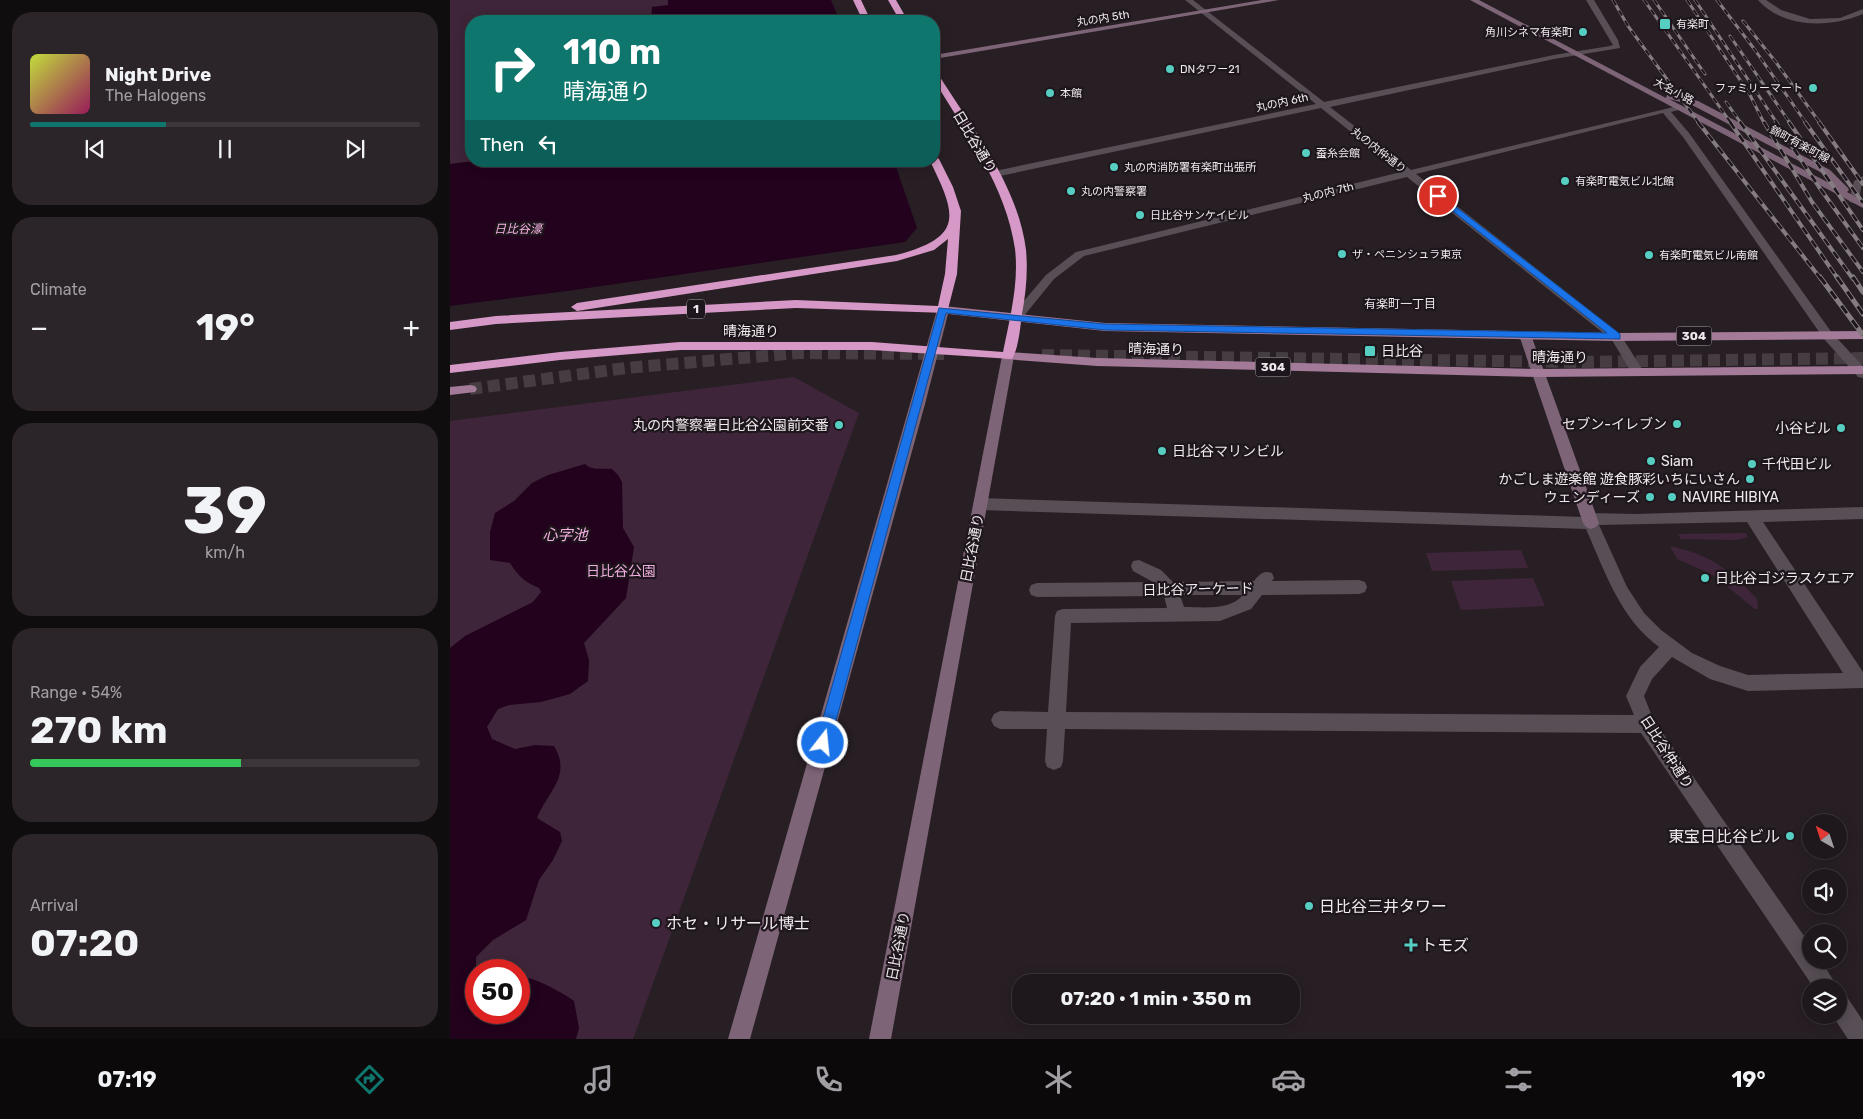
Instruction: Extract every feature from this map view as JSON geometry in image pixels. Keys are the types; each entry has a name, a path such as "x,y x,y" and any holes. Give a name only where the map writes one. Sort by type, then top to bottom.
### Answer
{"highway":[{"path":"857,0 864,15"},
{"path":"892,0 901,15"},
{"name":"日比谷通り","path":"940,84 994,174 1014,218 1020,246 1022,276 1008,356"},
{"path":"938,167 948,187 956,211 952,274 943,310"},
{"name":"1","path":"496,320 897,258 939,244 950,232 956,218"},
{"name":"晴海通り","path":"450,326 496,320 796,304 943,310"},
{"name":"晴海通り","path":"450,369 560,356 680,346 872,346 1008,356"}],"main road":[{"name":"丸の内 5th","path":"940,57 1275,0"},
{"name":"大名小路","path":"1474,0 1859,202"},
{"path":"1649,91 1666,111 1796,180 1859,202"},
{"name":"錦町有楽町線","path":"1649,91 1694,103 1828,172 1859,202"},
{"path":"739,1039 943,310"},
{"name":"晴海通り","path":"943,310 1105,327 1616,336 1863,335"},
{"path":"1525,335 1590,521"},
{"name":"晴海通り","path":"1008,356 1097,362 1539,373 1862,371"},
{"name":"日比谷通り","path":"880,1039 1008,356"},
{"path":"450,391 470,389"}],"street":[{"name":"丸の内仲通り","path":"1189,0 1616,336"},
{"name":"丸の内 6th","path":"994,174 1322,104 1575,53 1602,51 1617,46 1590,0"},
{"path":"1762,0 1782,13 1818,21 1843,20 1863,11"},
{"name":"丸の内 7th","path":"1015,319 1050,277 1080,254 1409,172 1679,108"},
{"path":"1666,111 1686,135 1828,336 1862,371"},
{"path":"1859,202 1859,181 1863,180"},
{"path":"1616,336 1638,372"},
{"path":"980,504 1590,521 1863,513"},
{"path":"1751,516 1860,680"},
{"path":"1590,521 1621,591 1638,618 1670,647 1686,658 1716,673 1748,683 1860,680"},
{"path":"1139,566 1164,580 1172,594 1177,614"},
{"path":"1054,761 1063,616 1220,614 1245,604 1266,578"},
{"name":"日比谷アーケード","path":"1038,590 1359,587"},
{"name":"日比谷仲通り","path":"1670,647 1646,673 1635,696 1646,724 1821,979"},
{"path":"1000,720 1646,724"},
{"path":"1847,1017 1862,1039"}],"green space":[{"path":"450,0 668,0 668,5 653,15 465,15 465,162 450,164"},
{"name":"日比谷公園","path":"794,377 859,413 633,1039 450,1039 450,421"},
{"path":"1745,533 1748,537 1737,540 1681,539 1678,534"},
{"path":"1670,546 1697,554 1728,571 1757,599 1758,609 1755,609 1713,575 1677,559"},
{"path":"1521,550 1528,568 1432,571 1426,553"},
{"path":"1533,578 1545,606 1461,610 1451,581"}],"water":[{"path":"668,0 831,0 837,15 651,15 652,7 668,5"},
{"name":"日比谷濠","path":"465,162 465,167 896,167 917,228 905,242 450,306 450,164"},
{"name":"心字池","path":"585,464 594,468 612,469 622,482 623,528 634,547 626,598 584,643 589,660 588,681 570,694 541,702 509,705 498,709 487,727 492,739 515,749 535,745 554,746 559,757 559,775 537,818 560,832 562,841 553,860 539,880 526,920 493,940 476,959 465,959 465,1024 530,1024 530,978 562,993 574,1001 579,1028 576,1039 450,1039 450,648 465,636 533,602 541,592 539,588 522,578 510,563 490,560 490,532 495,513 514,501 532,483 548,475"}],"tunnel":[{"path":"470,389 626,368 799,353 944,354"},
{"path":"1042,355 1576,362 1863,358"}],"railway":[{"path":"1613,0 1628,26 1699,123"},
{"path":"1644,0 1731,123"},
{"path":"1654,0 1705,74"},
{"path":"1687,0 1750,95 1764,123"},
{"path":"1695,0 1777,123"},
{"path":"1717,0 1806,123"},
{"path":"1743,21 1820,123"},
{"path":"1730,36 1790,123"},
{"path":"1726,102 1741,123"},
{"path":"1698,122 1821,279"},
{"path":"1730,122 1838,279"},
{"path":"1740,122 1853,279"},
{"path":"1764,122 1812,202 1863,272"},
{"path":"1776,122 1819,187 1863,248"},
{"path":"1789,122 1863,230"},
{"path":"1805,122 1863,203"},
{"path":"1819,122 1863,184"},
{"path":"1820,277 1863,335"},
{"path":"1837,277 1863,314"},
{"path":"1853,277 1863,292"}],"place":[{"name":"有楽町","path":"1665,24"},
{"name":"角川シネマ有楽町","path":"1583,32"},
{"name":"DNタワー21","path":"1170,69"},
{"name":"ファミリーマート","path":"1813,88"},
{"name":"本館","path":"1050,93"},
{"name":"蚕糸会館","path":"1306,153"},
{"name":"丸の内消防署有楽町出張所","path":"1114,167"},
{"name":"有楽町電気ビル北館","path":"1565,181"},
{"name":"丸の内警察署","path":"1071,191"},
{"name":"日比谷サンケイビル","path":"1140,215"},
{"name":"ザ・ペニンシュラ東京","path":"1342,254"},
{"name":"有楽町電気ビル南館","path":"1649,255"},
{"name":"日比谷","path":"1370,351"},
{"name":"セブン-イレブン","path":"1677,424"},
{"name":"丸の内警察署日比谷公園前交番","path":"839,425"},
{"name":"小谷ビル","path":"1841,428"},
{"name":"日比谷マリンビル","path":"1162,451"},
{"name":"Siam","path":"1651,461"},
{"name":"千代田ビル","path":"1752,464"},
{"name":"かごしま遊楽館 遊食豚彩いちにいさん","path":"1750,479"},
{"name":"ウェンディーズ","path":"1650,497"},
{"name":"NAVIRE HIBIYA","path":"1672,497"},
{"name":"日比谷ゴジラスクエア","path":"1705,578"},
{"name":"東宝日比谷ビル","path":"1790,836"},
{"name":"日比谷三井タワー","path":"1309,906"},
{"name":"ホセ・リサール博士","path":"656,923"},
{"name":"トモズ","path":"1411,945"}],"district":[{"name":"有楽町一丁目","path":"1400,304"}],"route":[{"path":"823,743 943,310 1105,327 1616,336 1438,196"}]}
